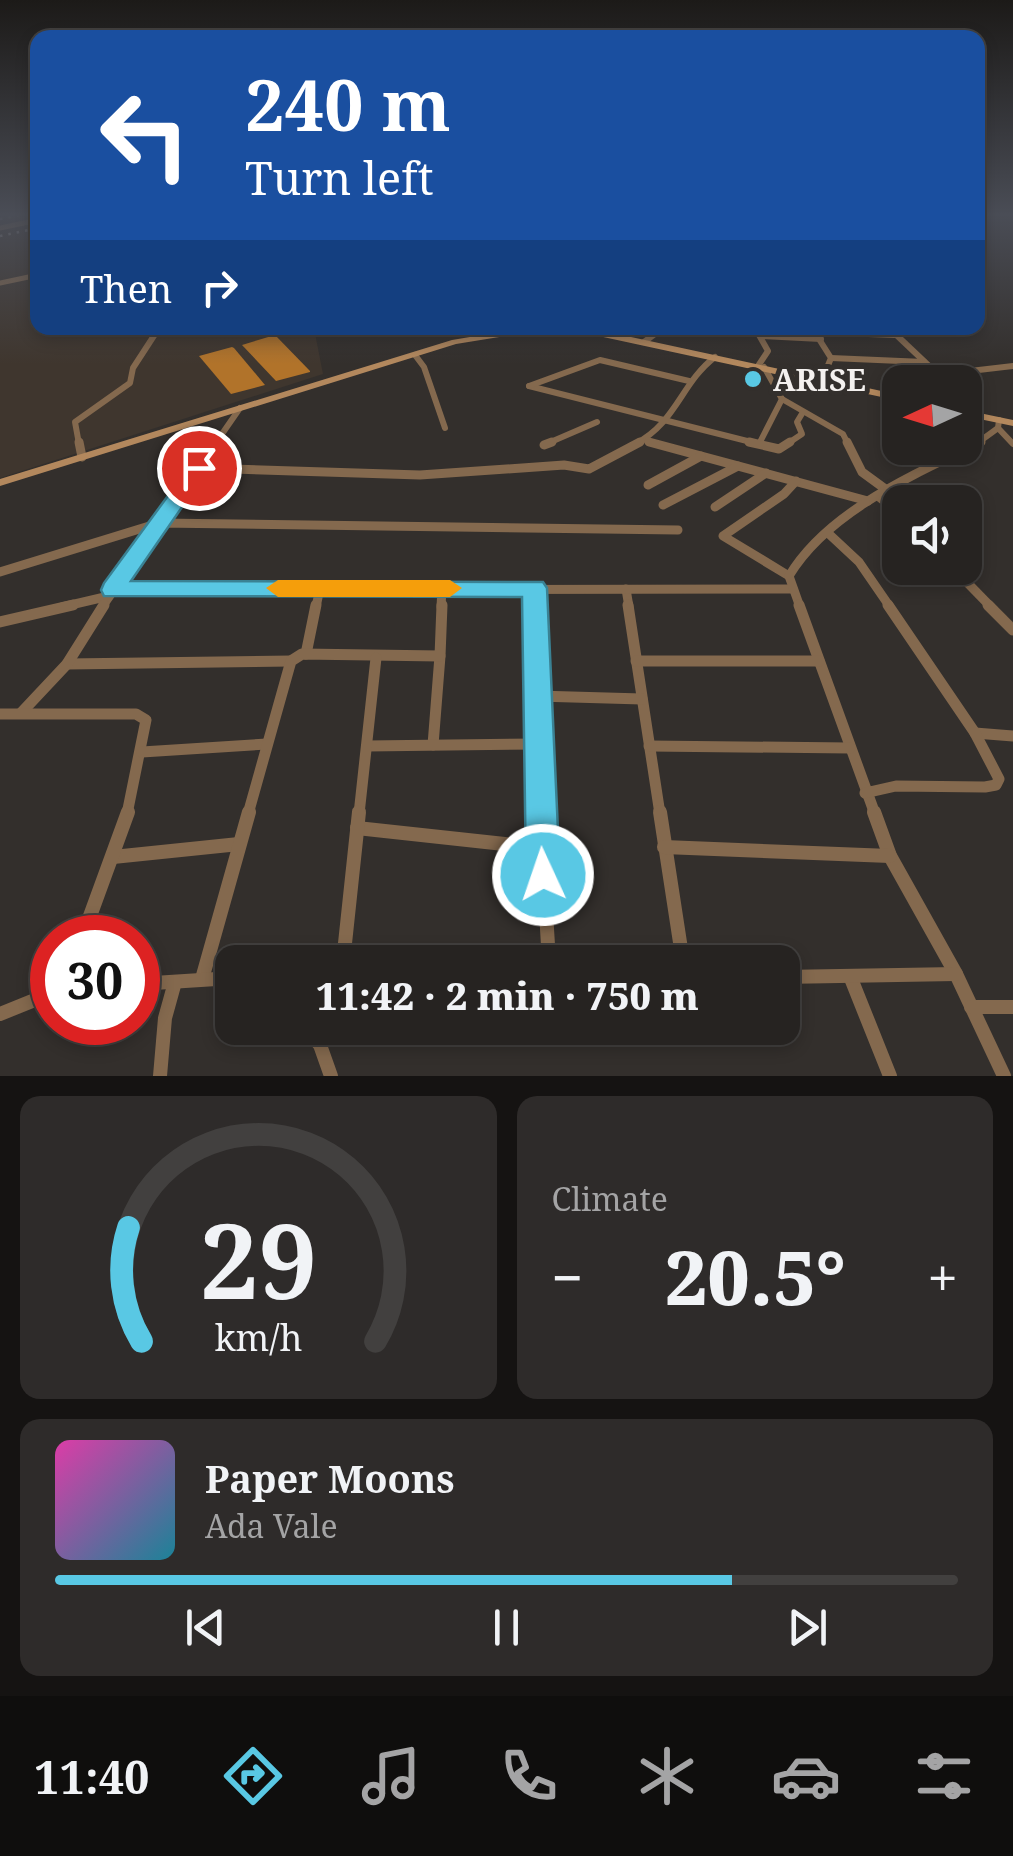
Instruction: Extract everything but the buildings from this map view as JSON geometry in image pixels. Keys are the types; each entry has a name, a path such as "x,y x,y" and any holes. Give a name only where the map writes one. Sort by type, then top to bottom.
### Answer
{"street":[{"path":"0,283 30,277"},
{"path":"82,456 75,422 130,382 133,368 154,335"},
{"path":"0,482 467,335"},
{"path":"624,335 882,394"},
{"path":"644,342 654,335"},
{"path":"761,367 768,351 762,336 780,335"},
{"path":"818,335 832,358"},
{"path":"895,335 927,365"},
{"path":"415,354 424,367 444,428"},
{"path":"199,468 420,476 564,465 585,470 647,441 680,404 689,381 715,357"},
{"path":"832,358 924,362"},
{"path":"822,380 832,358"},
{"path":"689,381 600,360 530,386 780,449 802,434 797,421 803,412"},
{"path":"982,370 1013,366"},
{"path":"761,367 782,399 842,434 860,470 882,499"},
{"path":"759,444 782,399"},
{"path":"0,725 67,664 111,593 240,408"},
{"path":"982,418 998,424 1013,424"},
{"path":"544,445 597,422"},
{"path":"998,424 984,440 878,496 793,567 791,583 890,856 956,974 1004,1076"},
{"path":"998,424 1013,444"},
{"path":"647,441 796,481 878,496"},
{"path":"648,485 702,456"},
{"path":"663,505 738,466"},
{"path":"716,506 766,473"},
{"path":"791,583 723,536 784,494 796,481"},
{"path":"0,572 159,523 597,532 678,530"},
{"path":"829,534 858,562 975,733 999,780 996,785 896,786 865,793"},
{"path":"0,622 111,593 320,588 626,589 791,583"},
{"path":"969,585 1013,630"},
{"path":"306,654 320,588"},
{"path":"433,745 442,588"},
{"path":"534,588 541,848 548,945"},
{"path":"626,589 679,945"},
{"path":"67,664 291,660 306,654 440,656"},
{"path":"344,945 376,658"},
{"path":"202,978 291,660"},
{"path":"636,661 819,661"},
{"path":"537,696 642,699"},
{"path":"10,713 143,715 146,720 142,752 113,858 91,915"},
{"path":"975,733 1013,736"},
{"path":"142,752 268,744"},
{"path":"367,746 538,744"},
{"path":"648,746 850,748"},
{"path":"357,828 541,848"},
{"path":"113,858 240,844"},
{"path":"664,848 890,856"},
{"path":"800,977 956,974"},
{"path":"850,976 890,1076"},
{"path":"160,983 215,979"},
{"path":"160,1076 165,1018 175,982"},
{"path":"0,1014 30,1002"},
{"path":"971,1007 1013,1006"},
{"path":"320,1045 332,1076"}],"shaded area":[{"path":"0,263 30,263 30,335 315,335 323,374 0,478"},
{"path":"275,335 310,372 276,381 242,345"},
{"path":"232,347 265,385 231,394 199,356"}],"slow traffic":[{"path":"278,588 450,588"}],"place":[{"name":"ARISE","path":"753,379"}],"route":[{"path":"199,468 113,590 534,588 543,875"}]}
